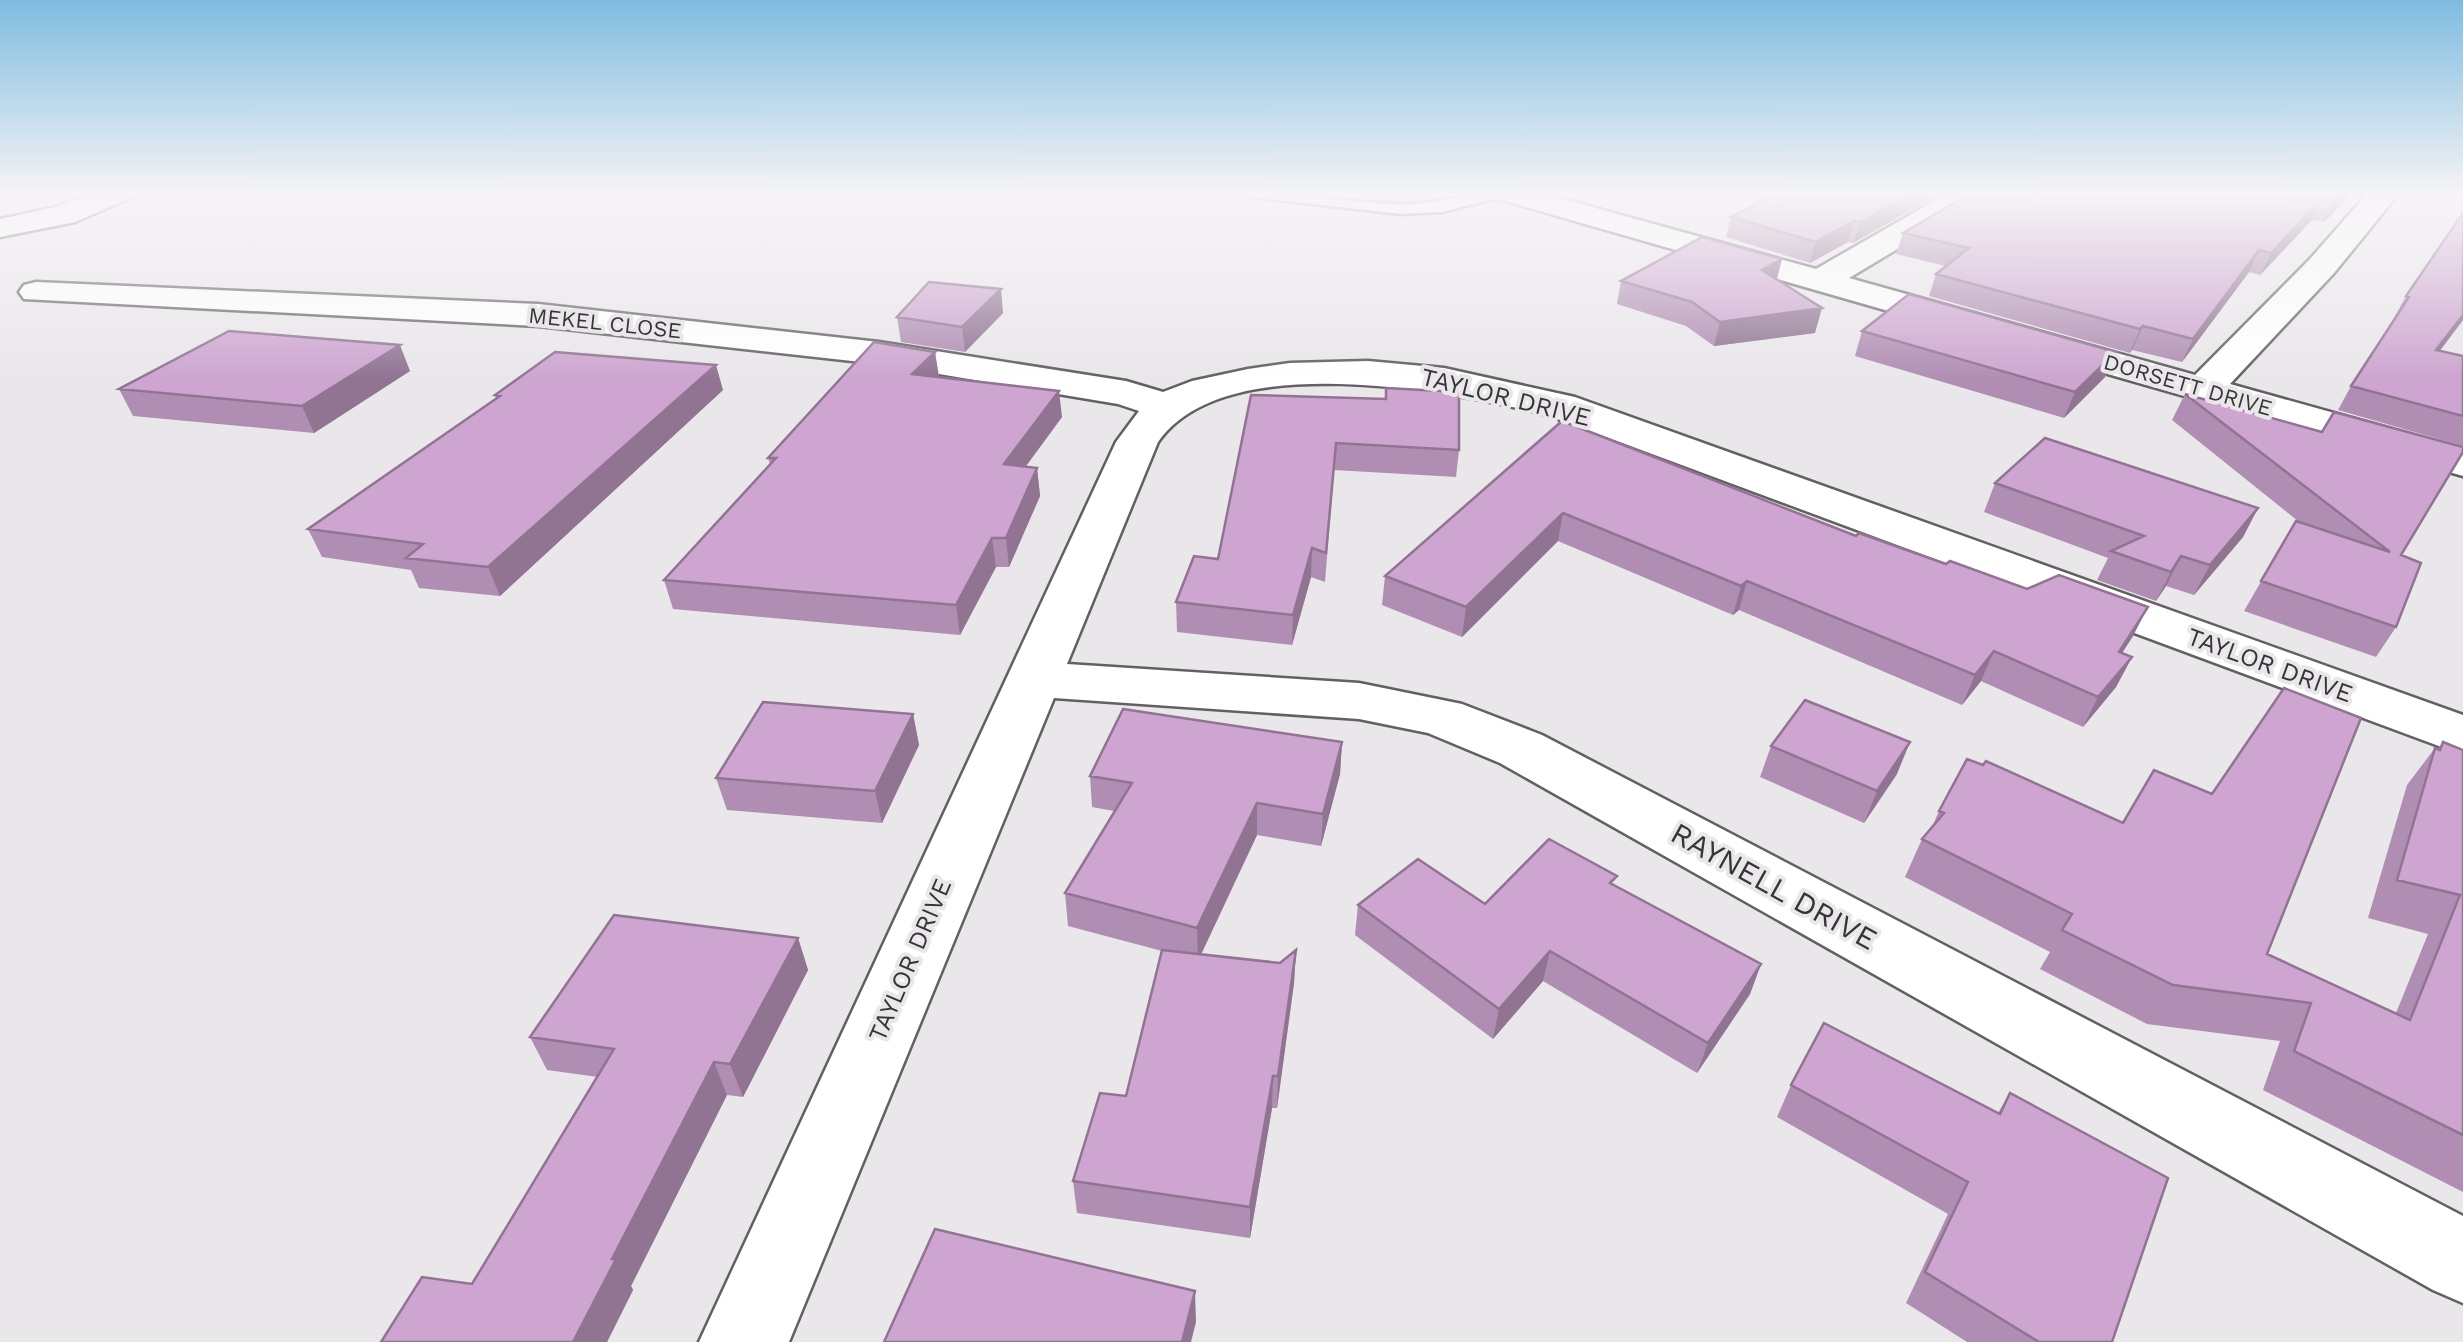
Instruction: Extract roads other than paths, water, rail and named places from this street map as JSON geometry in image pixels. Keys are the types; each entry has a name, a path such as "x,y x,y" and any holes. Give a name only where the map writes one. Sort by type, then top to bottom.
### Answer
{"street":[{"name":"DORSETT DRIVE","path":"1724,255 2463,463"},
{"path":"1818,282 1865,255"},
{"path":"2203,389 2332,255"},
{"name":"MEKEL CLOSE","path":"36,292 538,315 879,354 1126,393 1167,407"},
{"name":"TAYLOR DRIVE","path":"744,1342 1137,442 1167,407 1212,388 1271,377 1384,372 1459,380 1561,406 2463,736"},
{"name":"RAYNELL DRIVE","path":"1032,679 1358,702 1458,723 1521,749 2463,1261"}]}
